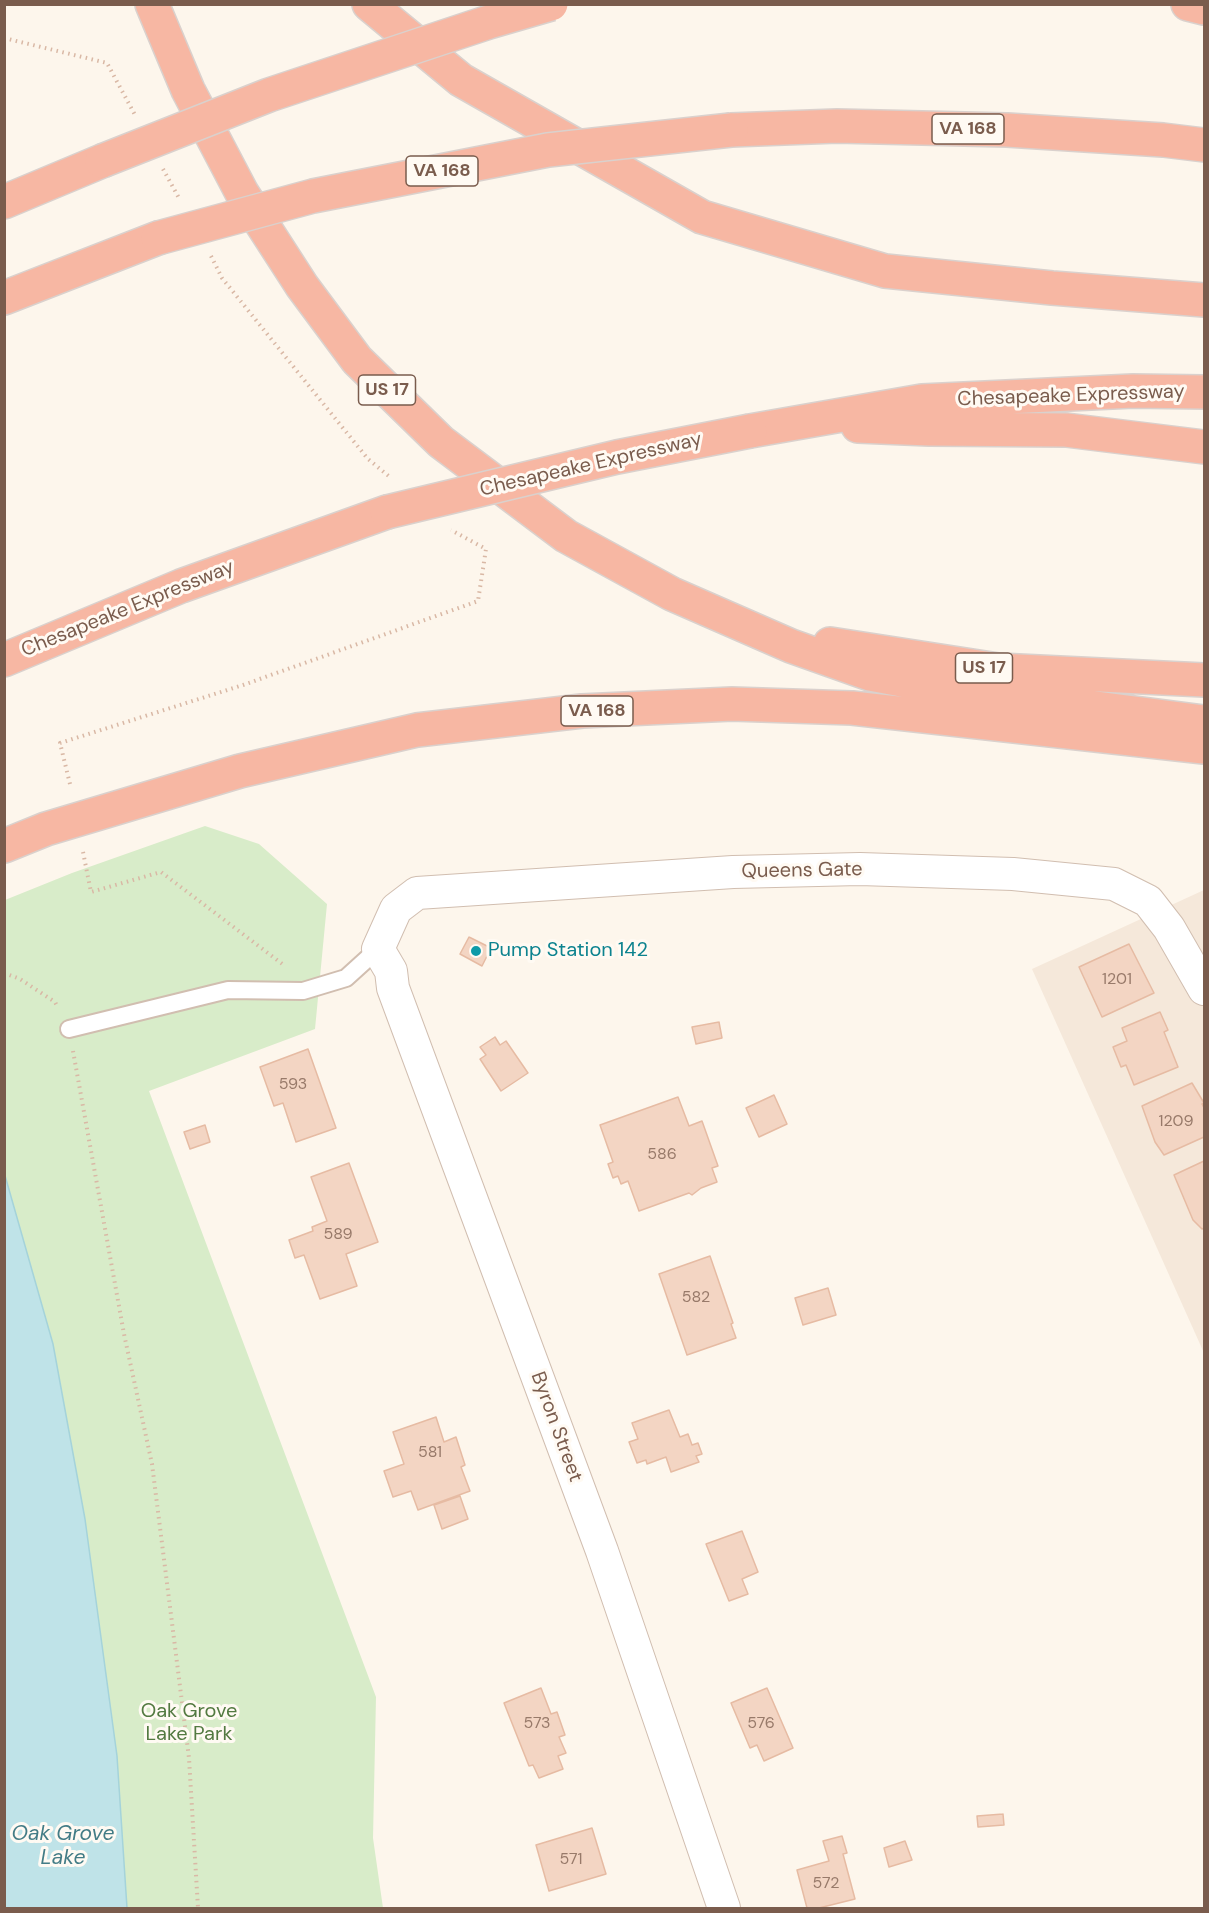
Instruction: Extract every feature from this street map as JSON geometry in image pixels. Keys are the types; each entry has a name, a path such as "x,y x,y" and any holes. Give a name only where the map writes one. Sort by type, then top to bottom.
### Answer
{"highway":[{"name":"US 17","path":"152,4 188,90 242,194 302,286 357,360 441,442 566,536 672,594 765,635 998,670 1204,680"},
{"path":"369,4 460,80 702,217 885,271 1052,288 1204,300"},
{"path":"4,202 269,95 550,4"},
{"path":"1188,4 1204,8"},
{"name":"VA 168","path":"4,298 158,238 313,196 548,150 731,130 837,126 1007,130 1163,140 1204,145"},
{"name":"Chesapeake Expressway","path":"4,660 181,586 387,512 617,457 796,422 921,401 1122,391 1204,392"},
{"path":"796,422 929,429 1066,430 1204,447"},
{"path":"765,635 882,676 1005,698 1204,722"},
{"name":"VA 168","path":"4,846 46,829 240,771 417,730 582,711 732,704 852,708 1204,747"}],"street":[{"name":"Queens Gate","path":"378,949 396,909 417,893 733,872 860,869 1013,874 1114,884 1148,901 1169,928 1204,989"},
{"name":"Byron Street","path":"378,949 390,971 393,988 602,1551 724,1908"}],"lane":[{"path":"69,1029 228,990 303,992 346,978 378,949"}],"path":[{"path":"4,38 107,63 138,121"},
{"path":"158,160 185,209"},
{"path":"206,248 222,278 312,390 368,459 395,481"},
{"path":"70,784 60,743 243,685 478,602 486,549 447,526"},
{"path":"83,851 91,892 160,872 291,970"},
{"path":"4,973 20,979 56,1002 69,1029 124,1334 152,1464 189,1758 198,1908"}],"shaded area":[{"path":"1204,890 1204,1353 1032,969"}],"green space":[{"name":"Oak Grove Lake Park","path":"205,826 259,844 327,904 315,1029 149,1091 376,1697 373,1838 383,1908 5,1908 5,900 72,873"}],"water":[{"name":"Oak Grove Lake","path":"4,1172 53,1344 85,1519 117,1756 127,1908 5,1908"}],"building":[{"name":"Pump Station 142","path":"469,937 491,948 482,966 460,954"},
{"path":"1129,944 1154,993 1102,1017 1079,967"},
{"path":"1160,1012 1168,1030 1164,1032 1178,1067 1134,1085 1126,1065 1121,1067 1113,1047 1127,1041 1122,1028"},
{"path":"719,1022 722,1038 696,1044 692,1027"},
{"path":"495,1037 500,1045 506,1041 528,1073 501,1091 480,1059 486,1055 480,1047"},
{"path":"308,1049 336,1128 296,1142 283,1103 274,1106 260,1067"},
{"path":"1192,1083 1204,1103 1202,1104 1204,1137 1164,1155 1155,1142 1142,1106"},
{"path":"774,1095 787,1124 759,1137 746,1108"},
{"path":"678,1097 689,1126 702,1121 718,1166 712,1168 717,1182 701,1188 692,1195 689,1193 639,1211 628,1181 621,1184 618,1176 613,1178 608,1164 613,1162 600,1125"},
{"path":"205,1125 210,1142 190,1149 184,1132"},
{"path":"1204,1161 1204,1228 1202,1229 1193,1220 1174,1175"},
{"path":"349,1163 378,1242 346,1254 357,1286 320,1299 304,1255 295,1258 289,1240 313,1231 312,1227 327,1221 311,1177"},
{"path":"710,1256 736,1338 687,1355 659,1274"},
{"path":"828,1288 836,1315 803,1325 795,1298"},
{"path":"669,1410 680,1437 688,1434 692,1445 698,1443 702,1454 696,1456 699,1462 671,1472 666,1457 647,1464 646,1460 637,1463 629,1442 638,1439 632,1423"},
{"path":"436,1417 444,1442 456,1437 465,1465 461,1467 470,1491 418,1510 411,1491 393,1497 384,1471 404,1464 393,1432"},
{"path":"460,1496 468,1519 442,1529 434,1505"},
{"path":"742,1531 758,1572 742,1579 748,1594 729,1601 706,1544"},
{"path":"541,1688 551,1714 557,1712 565,1735 559,1737 566,1753 558,1756 563,1769 539,1778 533,1765 529,1766 504,1703"},
{"path":"767,1688 793,1748 764,1761 757,1745 750,1748 731,1703"},
{"path":"1003,1814 1004,1825 978,1827 977,1816"},
{"path":"592,1828 606,1874 549,1891 536,1845"},
{"path":"842,1836 847,1853 843,1854 855,1899 819,1908 807,1908 797,1870 829,1861 823,1841"},
{"path":"905,1841 912,1860 889,1867 884,1848"}],"place":[{"name":"Pump Station 142","path":"476,951"}]}
